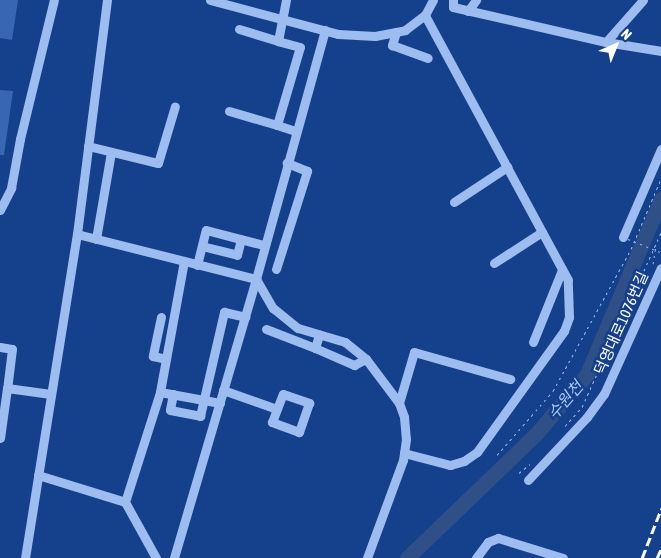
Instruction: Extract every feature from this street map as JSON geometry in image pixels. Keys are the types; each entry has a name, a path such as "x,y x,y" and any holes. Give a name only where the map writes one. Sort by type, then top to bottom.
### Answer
{"street":[{"path":"0,210 12,188 20,140 54,0"},
{"path":"25,558 77,234 107,0"},
{"path":"210,0 324,30 375,36 405,30 424,15 433,0"},
{"path":"278,41 286,0"},
{"path":"454,0 453,7 468,11 606,42 661,51"},
{"path":"468,11 476,0"},
{"path":"606,42 643,0"},
{"path":"404,453 450,465 464,461 477,452 564,331 569,298 568,280 424,15"},
{"path":"240,30 300,47 277,125"},
{"path":"174,558 256,279 263,245 324,30"},
{"path":"396,32 392,45 428,58"},
{"path":"88,146 158,164 175,106"},
{"path":"230,111 296,131"},
{"path":"626,238 661,150"},
{"path":"96,239 111,152"},
{"path":"276,269 307,171 286,163"},
{"path":"454,202 507,167"},
{"path":"197,265 206,230 263,245"},
{"path":"494,263 542,232"},
{"path":"77,234 256,279 274,308 298,328 344,342 366,359 399,403 404,417 404,453 367,558"},
{"path":"202,246 237,255 241,239"},
{"path":"125,502 160,392 184,261"},
{"name":"덕영대로1076번길","path":"528,480 587,417 604,394 661,268"},
{"path":"532,342 562,270"},
{"path":"173,394 170,410 200,416 224,312 245,317"},
{"path":"160,317 153,356 166,359"},
{"path":"266,329 354,365 366,359"},
{"path":"315,348 319,335"},
{"path":"0,347 12,349 0,438"},
{"path":"399,403 414,352 510,379"},
{"path":"7,388 50,394"},
{"path":"223,390 277,409"},
{"path":"160,392 220,403"},
{"path":"282,394 309,403 299,432 272,422 277,409 282,394"},
{"path":"38,475 125,502 156,558"},
{"path":"476,558 488,542 498,538 562,558"}],"path":[{"path":"497,455 553,391 631,249 661,179"},
{"path":"564,428 582,407 661,233"},
{"path":"626,238 661,252"},
{"path":"519,473 534,461"}],"building":[{"path":"0,0 18,0 12,40 0,38"},
{"path":"0,90 13,91 4,155 0,155"}],"waterway":[{"name":"수원천","path":"407,558 536,434 587,374 661,199"}],"railway":[{"path":"642,558 661,509"},
{"path":"657,558 661,549"}]}
